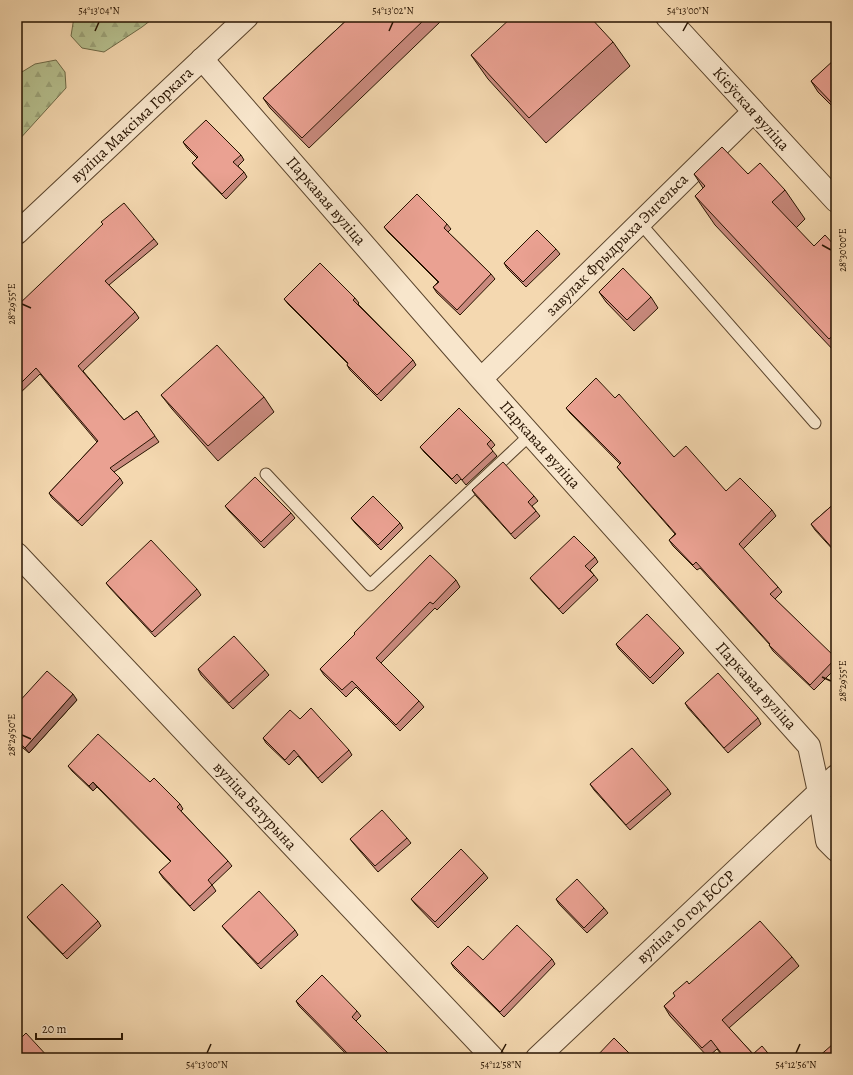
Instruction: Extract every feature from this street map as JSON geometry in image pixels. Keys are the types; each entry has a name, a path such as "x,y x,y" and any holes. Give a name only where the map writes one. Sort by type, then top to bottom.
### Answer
{"street":[{"name":"вуліца Максіма Горкага","path":"17,232 247,17"},
{"name":"Кіеўская вуліца","path":"676,20 753,112 836,201"},
{"name":"Паркавая вуліца","path":"202,59 481,379 810,746 827,841 836,850"},
{"name":"завулак Фрыдрыха Энгельса","path":"481,379 753,112"},
{"name":"вуліца Батурына","path":"17,554 493,1058"},
{"name":"вуліца 10 год БССР","path":"537,1058 836,776"}],"lane":[{"path":"640,223 815,423"},
{"path":"266,474 370,585 531,434"}],"green space":[{"path":"74,17 155,17 104,52 82,48 71,36"},
{"path":"56,60 65,72 66,88 17,142 17,75 35,64"}],"building":[{"path":"350,17 427,17 302,138 263,98"},
{"path":"512,17 590,17 613,42 529,118 471,55"},
{"path":"835,59 836,100 832,103 811,81"},
{"path":"206,120 241,155 233,162 244,172 222,194 192,163 198,157 183,142"},
{"path":"722,147 748,174 760,163 785,190 772,202 814,246 825,235 836,247 836,333 829,339 695,196 705,186 694,174"},
{"path":"417,194 447,224 444,228 491,274 457,310 433,287 439,282 384,227"},
{"path":"124,203 154,239 105,281 135,312 78,366 124,420 137,411 155,436 110,468 120,478 78,521 49,493 98,441 36,368 17,387 17,306 103,224 101,222"},
{"path":"537,230 556,249 523,282 504,263"},
{"path":"320,263 355,298 353,300 413,360 377,395 347,365 348,363 284,299"},
{"path":"623,268 651,297 627,320 599,292"},
{"path":"217,345 264,397 208,446 161,395"},
{"path":"596,378 615,398 619,394 674,457 686,446 726,491 740,478 772,510 739,544 778,587 770,594 836,658 810,685 769,645 770,644 696,562 693,565 669,540 676,534 617,467 621,463 566,408"},
{"path":"459,408 491,440 487,444 493,451 462,480 457,474 452,479 420,447"},
{"path":"503,462 534,496 528,502 536,511 511,534 472,490"},
{"path":"255,477 291,513 261,542 225,506"},
{"path":"373,496 400,523 378,545 351,518"},
{"path":"836,502 836,548 834,550 811,524"},
{"path":"574,536 595,557 585,566 594,575 559,609 530,578"},
{"path":"151,540 197,589 152,632 106,583"},
{"path":"430,555 456,580 433,604 430,602 376,658 419,701 396,725 352,681 342,690 320,669"},
{"path":"647,614 680,648 650,678 616,644"},
{"path":"234,636 265,670 229,703 198,669"},
{"path":"47,671 73,694 25,748 17,741 17,704"},
{"path":"718,673 758,718 724,748 685,703"},
{"path":"311,708 349,750 318,778 294,750 285,760 263,738 290,710 300,719"},
{"path":"98,734 150,782 154,778 180,804 177,807 228,861 208,880 212,885 190,906 159,872 171,861 93,782 89,786 68,766"},
{"path":"632,748 668,789 626,825 590,784"},
{"path":"382,810 407,838 375,866 350,839"},
{"path":"461,849 484,873 435,922 411,899"},
{"path":"577,879 604,908 584,928 556,899"},
{"path":"62,884 98,921 63,954 27,917"},
{"path":"259,891 295,930 258,964 222,926"},
{"path":"760,921 792,957 722,1020 753,1054 762,1046 772,1058 725,1058 711,1040 702,1048 664,1006 675,996 673,993 687,981 689,984"},
{"path":"517,925 552,959 500,1012 451,963 468,946 483,960"},
{"path":"322,975 357,1011 352,1017 393,1058 352,1058 296,1001"},
{"path":"26,1033 49,1058 17,1058 17,1042"},
{"path":"614,1038 634,1058 595,1058"},
{"path":"833,1044 836,1047 836,1058 817,1058"}]}
